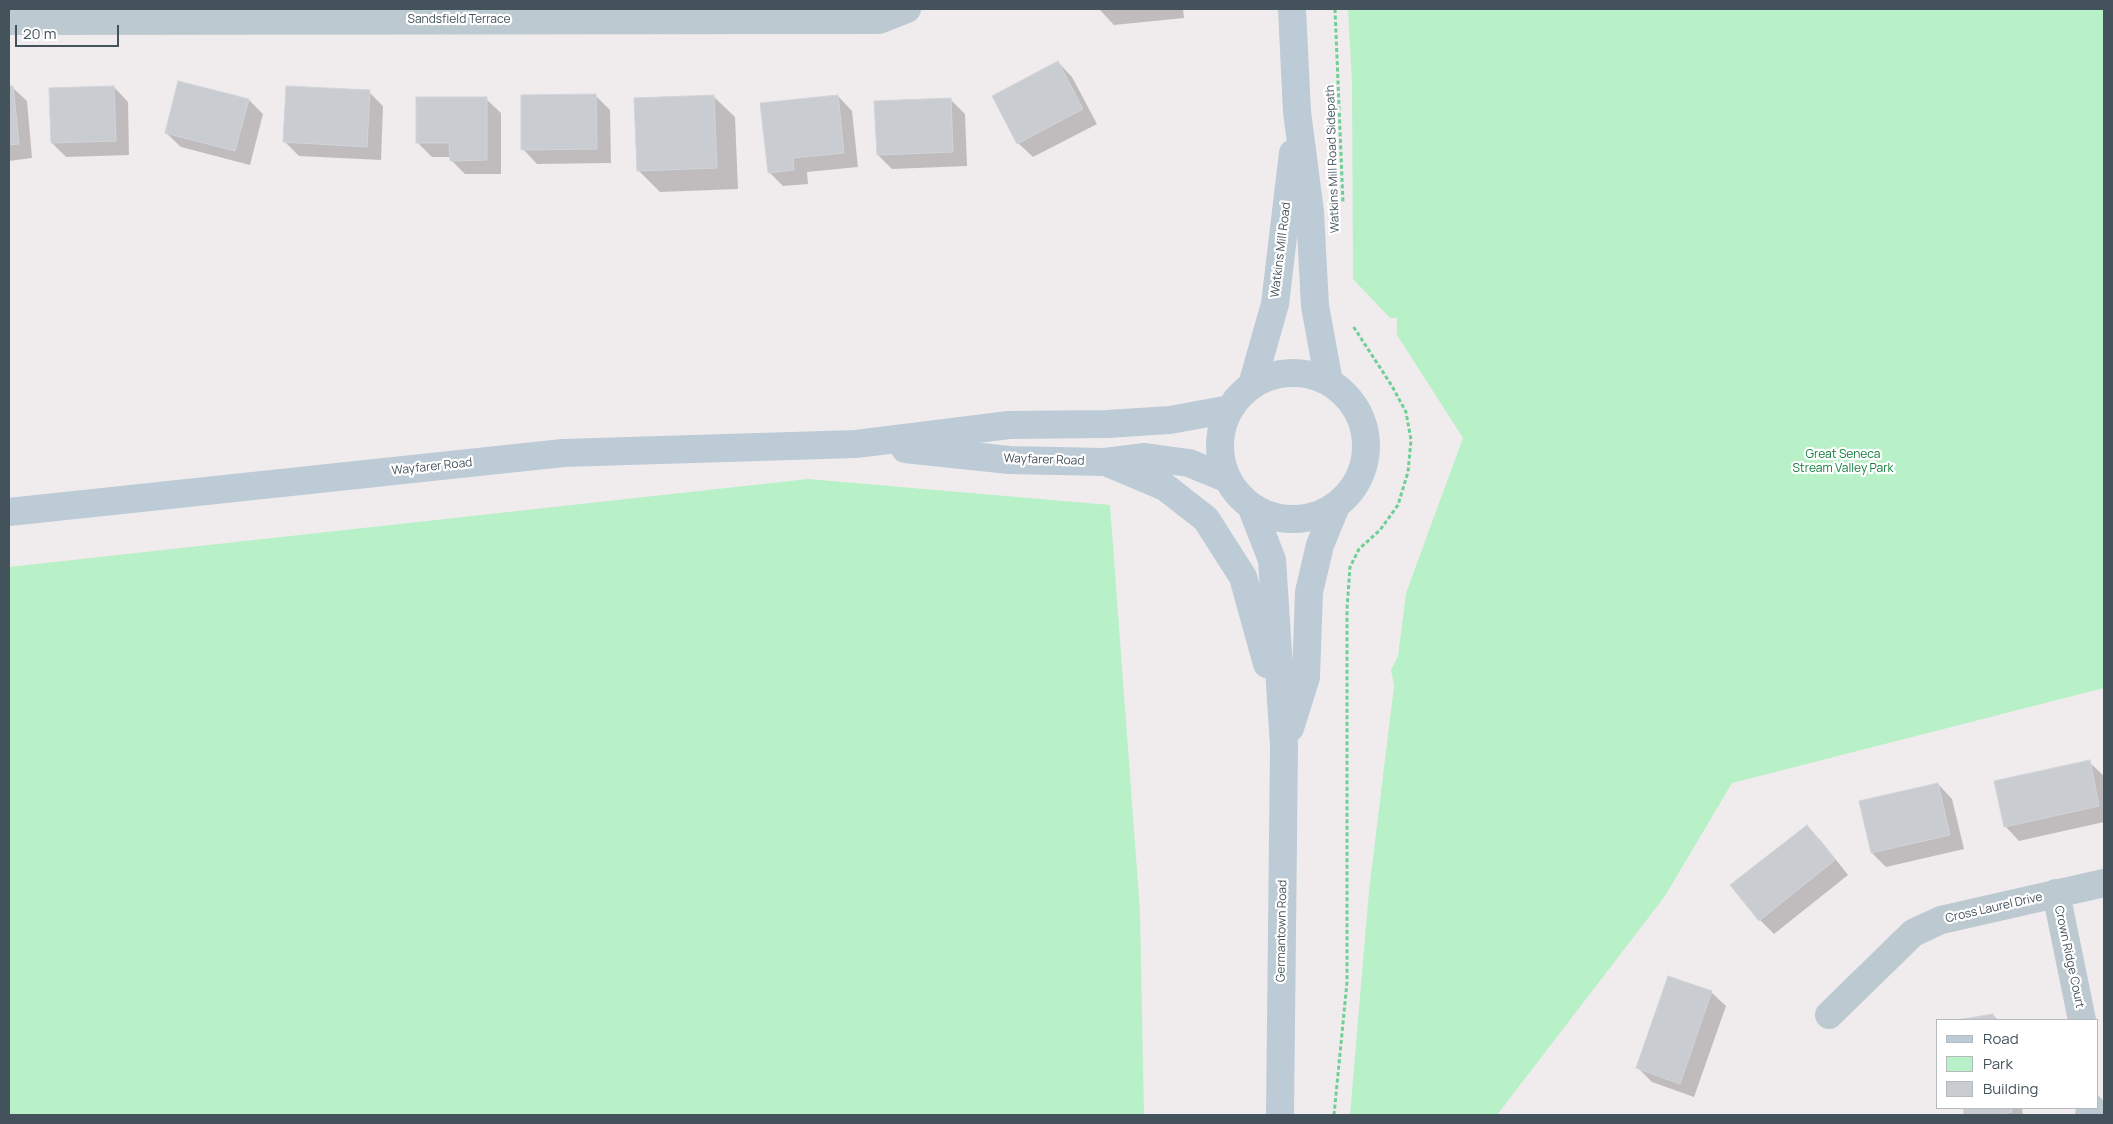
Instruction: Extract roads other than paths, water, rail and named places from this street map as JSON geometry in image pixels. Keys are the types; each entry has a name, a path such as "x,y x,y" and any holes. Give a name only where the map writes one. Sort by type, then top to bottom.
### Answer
{"street":[{"name":"Sandsfield Terrace","path":"9,21 880,20 907,9"},
{"name":"Watkins Mill Road","path":"1292,9 1298,112 1310,212 1315,306 1329,382"},
{"name":"Watkins Mill Road","path":"1252,385 1275,304 1298,112"},
{"path":"1290,372 1310,374 1329,382 1348,397 1361,418 1366,442 1364,466 1353,488 1336,506 1315,516 1291,519 1268,514 1252,506 1238,494 1228,479 1221,456 1221,432 1230,409 1240,395 1252,385 1271,376 1290,372"},
{"name":"Wayfarer Road","path":"9,512 562,453 856,444 1009,425 1107,424 1170,420 1230,409"},
{"name":"Wayfarer Road","path":"856,444 1009,460 1105,462 1145,458 1189,463 1228,479"},
{"path":"1105,462 1166,488 1206,519 1243,577 1261,635 1284,746"},
{"name":"Germantown Road","path":"1252,506 1272,560 1284,746 1280,1115"},
{"name":"Germantown Road","path":"1284,746 1306,676 1309,592 1320,545 1336,506"},
{"name":"Cross Laurel Drive","path":"1829,1016 1913,933 1941,920 2104,883"},
{"name":"Crown Ridge Court","path":"2056,893 2082,1019"}],"park label":[{"name":"Great Seneca Stream Valley Park","path":"1843,462"}]}
